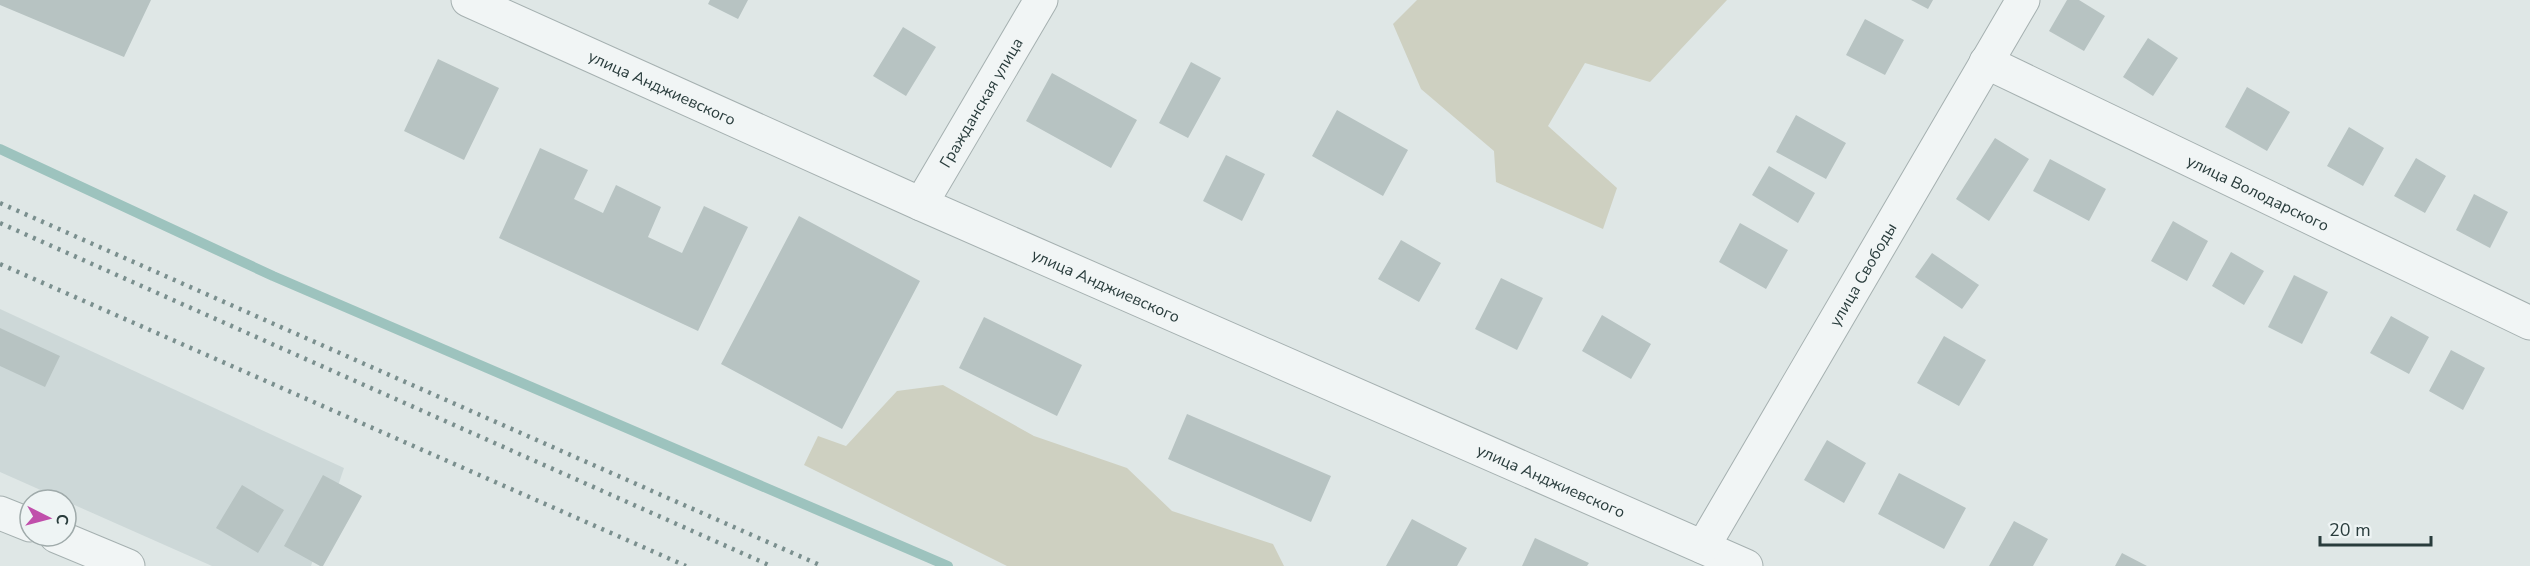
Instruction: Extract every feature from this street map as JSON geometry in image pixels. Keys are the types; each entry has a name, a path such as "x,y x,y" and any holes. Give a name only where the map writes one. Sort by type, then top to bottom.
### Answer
{"street":[{"name":"улица Анджиевского","path":"468,0 921,204 1746,566"},
{"name":"Гражданская улица","path":"921,204 1041,0"},
{"name":"улица Свободы","path":"1703,547 2023,0"},
{"name":"улица Володарского","path":"1986,62 2530,323"},
{"path":"0,513 18,520"},
{"path":"78,545 128,566"}],"shaded area":[{"path":"1417,0 1727,0 1650,82 1585,63 1548,126 1617,188 1603,229 1496,182 1494,151 1421,89 1393,24"},
{"path":"0,309 344,468 311,566 212,566 78,507 78,488 36,488 0,472"},
{"path":"943,385 1034,436 1127,468 1172,511 1273,544 1284,566 1007,566 804,465 818,436 846,446 897,391"}],"building":[{"path":"0,0 151,0 124,57 0,5"},
{"path":"710,0 748,0 738,19 708,4"},
{"path":"1911,0 1933,0 1928,9"},
{"path":"2067,0 2079,0 2105,16 2084,51 2049,31"},
{"path":"1865,19 1904,40 1885,75 1846,55"},
{"path":"903,27 936,47 906,96 873,76"},
{"path":"2148,38 2178,58 2153,96 2123,77"},
{"path":"438,59 499,88 464,160 404,131"},
{"path":"1191,62 1221,78 1188,138 1159,123"},
{"path":"1052,73 1137,120 1111,168 1026,121"},
{"path":"2247,87 2290,112 2267,151 2225,127"},
{"path":"1337,110 1408,150 1383,196 1312,156"},
{"path":"1796,115 1846,143 1826,179 1776,152"},
{"path":"2349,127 2384,148 2363,186 2327,166"},
{"path":"1995,138 2029,159 1989,221 1956,199"},
{"path":"540,148 588,170 574,199 603,213 616,185 661,207 648,237 682,253 704,206 748,227 698,331 499,238"},
{"path":"1226,155 1265,174 1242,221 1203,201"},
{"path":"2416,158 2446,176 2425,213 2394,196"},
{"path":"2050,159 2106,189 2089,221 2033,191"},
{"path":"1769,166 1815,193 1798,223 1752,195"},
{"path":"2474,194 2508,212 2490,248 2456,230"},
{"path":"799,216 920,281 842,429 721,364"},
{"path":"2173,221 2208,241 2187,281 2151,261"},
{"path":"1740,223 1788,250 1766,289 1719,262"},
{"path":"1401,240 1441,263 1419,302 1378,279"},
{"path":"2231,252 2264,271 2244,305 2212,286"},
{"path":"1932,253 1979,285 1962,309 1915,277"},
{"path":"2294,275 2328,292 2302,344 2268,327"},
{"path":"1501,278 1543,298 1517,350 1475,329"},
{"path":"1602,315 1651,344 1631,379 1582,351"},
{"path":"2391,316 2429,337 2409,374 2370,353"},
{"path":"984,317 1082,365 1057,416 959,368"},
{"path":"0,328 60,356 45,387 0,366"},
{"path":"1944,336 1986,360 1959,406 1917,383"},
{"path":"2451,350 2485,368 2463,410 2429,391"},
{"path":"1187,414 1331,476 1311,522 1168,459"},
{"path":"1827,440 1866,463 1844,503 1804,480"},
{"path":"1899,473 1966,508 1944,549 1878,514"},
{"path":"323,475 362,496 323,566 320,566 284,546"},
{"path":"242,485 284,510 258,553 216,528"},
{"path":"1412,519 1467,548 1457,566 1386,566"},
{"path":"2014,521 2048,539 2033,566 1989,566"},
{"path":"1535,538 1589,563 1587,566 1522,566"},
{"path":"2122,553 2147,566 2115,566"}],"waterway":[{"path":"0,149 273,276 948,566"}],"railway":[{"path":"0,203 822,566"},
{"path":"0,223 771,566"},
{"path":"0,264 686,566"}]}
